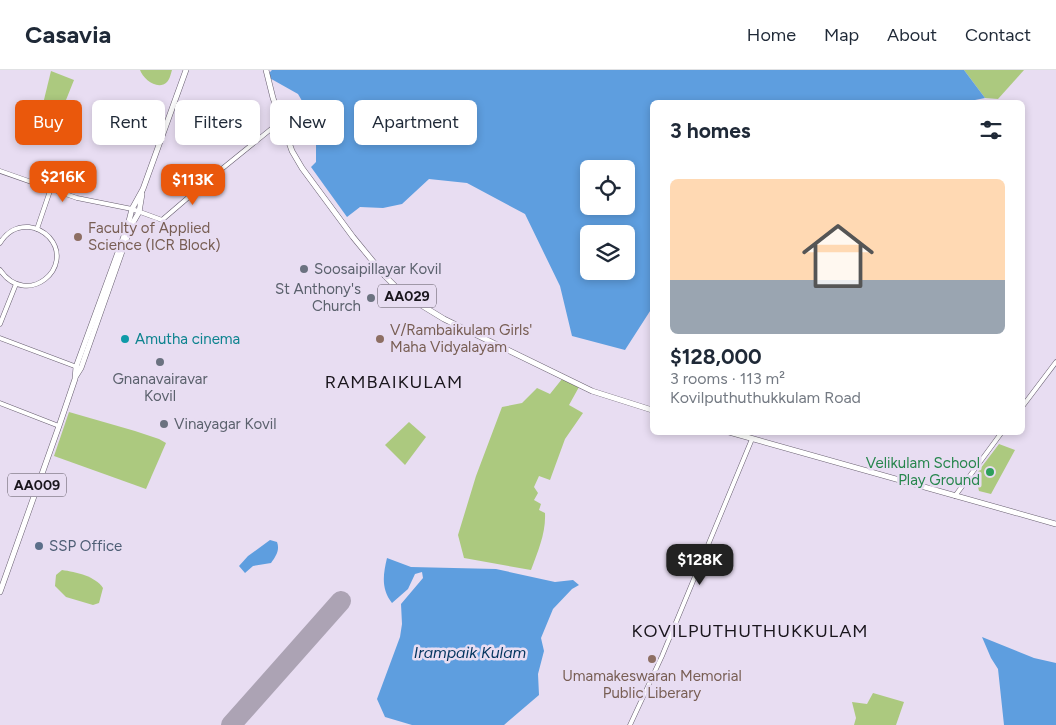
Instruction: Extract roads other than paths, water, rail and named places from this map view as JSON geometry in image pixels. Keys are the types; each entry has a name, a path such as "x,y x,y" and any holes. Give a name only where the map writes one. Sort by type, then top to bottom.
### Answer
{"highway":[{"name":"AA009","path":"0,592 59,426 132,210 143,189 186,70"},
{"name":"AA029","path":"267,71 266,76 274,100"},
{"name":"AA029","path":"290,145 314,186 385,276 403,294 444,319 592,391 650,409"},
{"name":"AA009","path":"116,261 139,212 143,189"},
{"path":"740,435 1056,524"}],"street":[{"path":"0,171 94,203 132,210 162,220 270,131"},
{"path":"37,229 51,188"},
{"path":"0,243 7,234 16,228 27,227 37,229 45,233 51,240 55,248 56,258 50,275 34,285 16,284 7,279 0,270"},
{"path":"0,324 16,284"},
{"path":"0,338 79,367"},
{"path":"1025,403 1056,362"},
{"path":"0,403 59,426"},
{"path":"955,496 1000,435"},
{"path":"630,725 662,656 752,438"}],"water":[{"path":"272,70 964,70 985,98 975,100 650,100 650,311 625,350 572,336 560,286 525,214 467,183 429,179 402,204 383,208 360,207 347,217 311,167 316,162 316,145 344,145 344,100 301,100 298,94 266,76"},
{"path":"270,540 277,542 278,548 271,563 253,566 245,573 239,566 248,556"},
{"name":"Irampaik Kulam","path":"387,558 411,567 496,569 555,582 573,580 579,585 572,589 553,609 541,638 544,651 538,674 539,695 504,725 412,725 385,717 377,699 400,637 402,624 401,604 423,578 422,572 415,574 408,589 392,603 388,598 384,582"},
{"path":"982,637 1034,658 1056,663 1056,725 1004,725 998,669"}],"place":[{"name":"Faculty of Applied Science (ICR Block)","path":"78,237"},
{"name":"Soosaipillayar Kovil","path":"304,269"},
{"name":"St Anthony's Church","path":"371,298"},
{"name":"Amutha cinema","path":"125,339"},
{"name":"V/Rambaikulam Girls' Maha Vidyalayam","path":"380,339"},
{"name":"Gnanavairavar Kovil","path":"160,362"},
{"name":"Vinayagar Kovil","path":"164,424"},
{"name":"Velikulam School Play Ground","path":"990,472"},
{"name":"SSP Office","path":"39,546"},
{"name":"Umamakeswaran Memorial Public Liberary","path":"652,659"}],"district":[{"name":"RAMBAIKULAM","path":"394,382"},
{"name":"KOVILPUTHUTHUKKULAM","path":"750,631"}]}
